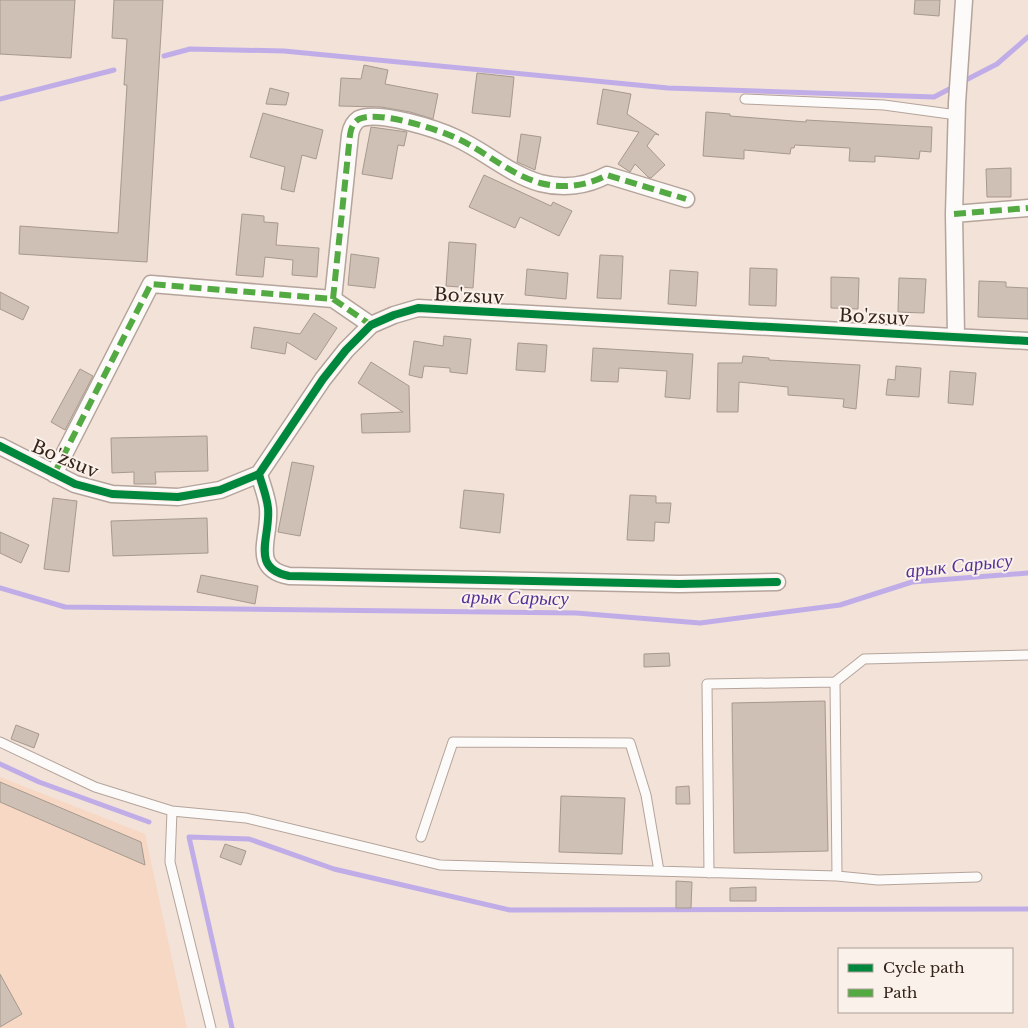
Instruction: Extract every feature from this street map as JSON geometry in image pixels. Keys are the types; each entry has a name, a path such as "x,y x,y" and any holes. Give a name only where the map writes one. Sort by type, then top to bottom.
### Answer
{"street":[{"path":"956,336 954,214 957,109 964,0"},
{"path":"333,298 350,135 355,122 362,118 373,116 428,128 456,138 519,175 543,184 580,185 592,183 607,175 686,199"},
{"path":"954,214 1028,208"},
{"path":"54,474 151,284 333,298 371,325"},
{"name":"Bo'zsuv","path":"0,446 76,484 112,494 178,496 220,490 259,474 323,379 346,350 371,325 394,314 418,308 1028,341"},
{"path":"259,474 268,509 264,560 269,568 278,574 289,576 679,584 777,582"}],"lane":[{"path":"745,99 957,109"},
{"path":"710,873 708,684 835,682 864,658 1028,655"},
{"path":"835,682 837,876"},
{"path":"0,742 95,787 172,812 246,818 440,865 837,876 878,880 977,877"},
{"path":"421,837 453,742 630,743 646,795 659,871"},
{"path":"172,812 170,862 210,1028"}],"shaded area":[{"path":"0,777 145,834 187,1028 0,1028"}],"building":[{"path":"0,0 75,0 71,58 0,54"},
{"path":"114,0 163,0 147,262 19,254 20,226 118,233 127,85 124,85 127,39 112,38"},
{"path":"915,0 940,0 939,16 914,14"},
{"path":"364,65 388,70 385,84 438,94 433,119 410,112 381,107 339,106 341,78 361,79"},
{"path":"477,73 514,77 510,117 472,113"},
{"path":"270,88 289,93 286,105 266,104"},
{"path":"603,89 631,94 627,114 659,135 655,134 647,146 665,165 651,178 635,164 630,172 618,164 639,132 597,124"},
{"path":"706,112 730,114 730,116 806,122 806,120 932,127 931,152 920,151 919,159 875,156 875,162 849,161 850,148 795,145 794,148 791,148 790,154 744,150 744,159 703,156"},
{"path":"263,113 323,130 316,159 302,155 294,192 281,189 285,167 250,157"},
{"path":"371,127 407,132 404,146 398,145 392,179 362,174"},
{"path":"521,134 541,137 535,170 517,162"},
{"path":"1011,168 1011,197 987,197 986,169"},
{"path":"484,175 551,206 553,202 572,211 559,236 520,217 515,228 469,207"},
{"path":"242,214 264,216 264,222 278,223 276,245 319,248 317,277 292,275 293,260 265,257 263,277 236,275"},
{"path":"449,242 476,244 473,288 446,286"},
{"path":"351,254 379,258 375,288 348,285"},
{"path":"600,255 623,256 621,299 597,298"},
{"path":"750,268 777,269 776,306 749,305"},
{"path":"527,269 568,273 566,299 525,295"},
{"path":"670,270 698,272 696,306 668,304"},
{"path":"831,277 859,278 858,309 831,308"},
{"path":"899,278 926,279 924,313 898,312"},
{"path":"979,281 1006,282 1006,287 1028,288 1028,319 978,317"},
{"path":"0,292 29,307 23,320 0,309"},
{"path":"314,313 337,328 316,360 287,342 285,354 251,348 254,327 300,334"},
{"path":"444,336 471,339 467,374 450,372 450,368 424,366 422,378 409,375 414,341 443,346"},
{"path":"518,343 547,345 545,372 516,370"},
{"path":"593,348 693,354 690,399 665,397 667,371 619,368 618,382 591,381"},
{"path":"743,356 769,358 769,360 860,365 856,409 843,407 844,399 788,395 788,387 739,382 738,412 717,412 718,363 742,363"},
{"path":"371,362 409,386 410,432 362,433 361,414 403,412 358,383"},
{"path":"896,366 921,368 919,397 886,395 888,379 895,380"},
{"path":"80,369 93,376 65,430 51,422"},
{"path":"950,371 976,373 973,405 948,403"},
{"path":"207,436 208,471 155,472 156,484 134,484 134,472 112,473 111,438"},
{"path":"292,462 314,466 300,536 278,532"},
{"path":"464,490 504,494 500,533 460,528"},
{"path":"630,495 656,496 656,503 671,503 669,523 655,522 654,541 627,540"},
{"path":"53,498 77,501 69,572 44,569"},
{"path":"207,518 208,553 113,556 111,521"},
{"path":"0,532 29,545 21,563 0,553"},
{"path":"201,575 258,586 255,604 197,592"},
{"path":"669,653 670,666 644,667 644,654"},
{"path":"825,701 828,851 734,853 732,703"},
{"path":"16,725 39,734 34,748 11,739"},
{"path":"0,782 141,842 145,865 0,802"},
{"path":"689,786 690,804 676,804 676,787"},
{"path":"561,796 625,798 622,854 559,852"},
{"path":"225,844 246,851 241,865 220,857"},
{"path":"676,881 692,882 691,908 676,908"},
{"path":"756,887 756,901 730,901 730,888"},
{"path":"0,974 22,1014 0,1027"}],"waterway":[{"path":"962,82 997,64 1028,37"},
{"path":"164,56 190,49 284,51 668,88 934,97 955,86"},
{"path":"0,99 114,70"},
{"name":"арык Сарысу","path":"0,588 65,607 576,613 700,623 840,605 912,582 1028,573"},
{"path":"0,764 39,782 149,822"},
{"path":"232,1028 189,837 249,839 334,869 510,910 1028,909"}],"marked path":[{"path":"333,299 350,135 355,122 359,119 379,117 408,122 436,130 467,143 507,168 540,183 557,186 575,185 591,182 607,175 686,199"},
{"path":"954,214 1028,208"},
{"path":"54,474 151,284 333,299 371,325"}],"cycle path":[{"path":"0,446 75,484 112,494 178,497 220,490 259,474 323,379 346,350 371,325 394,315 418,308 1028,341"},
{"path":"259,474 268,508 266,559 269,566 277,572 289,576 679,584 777,582"}]}
